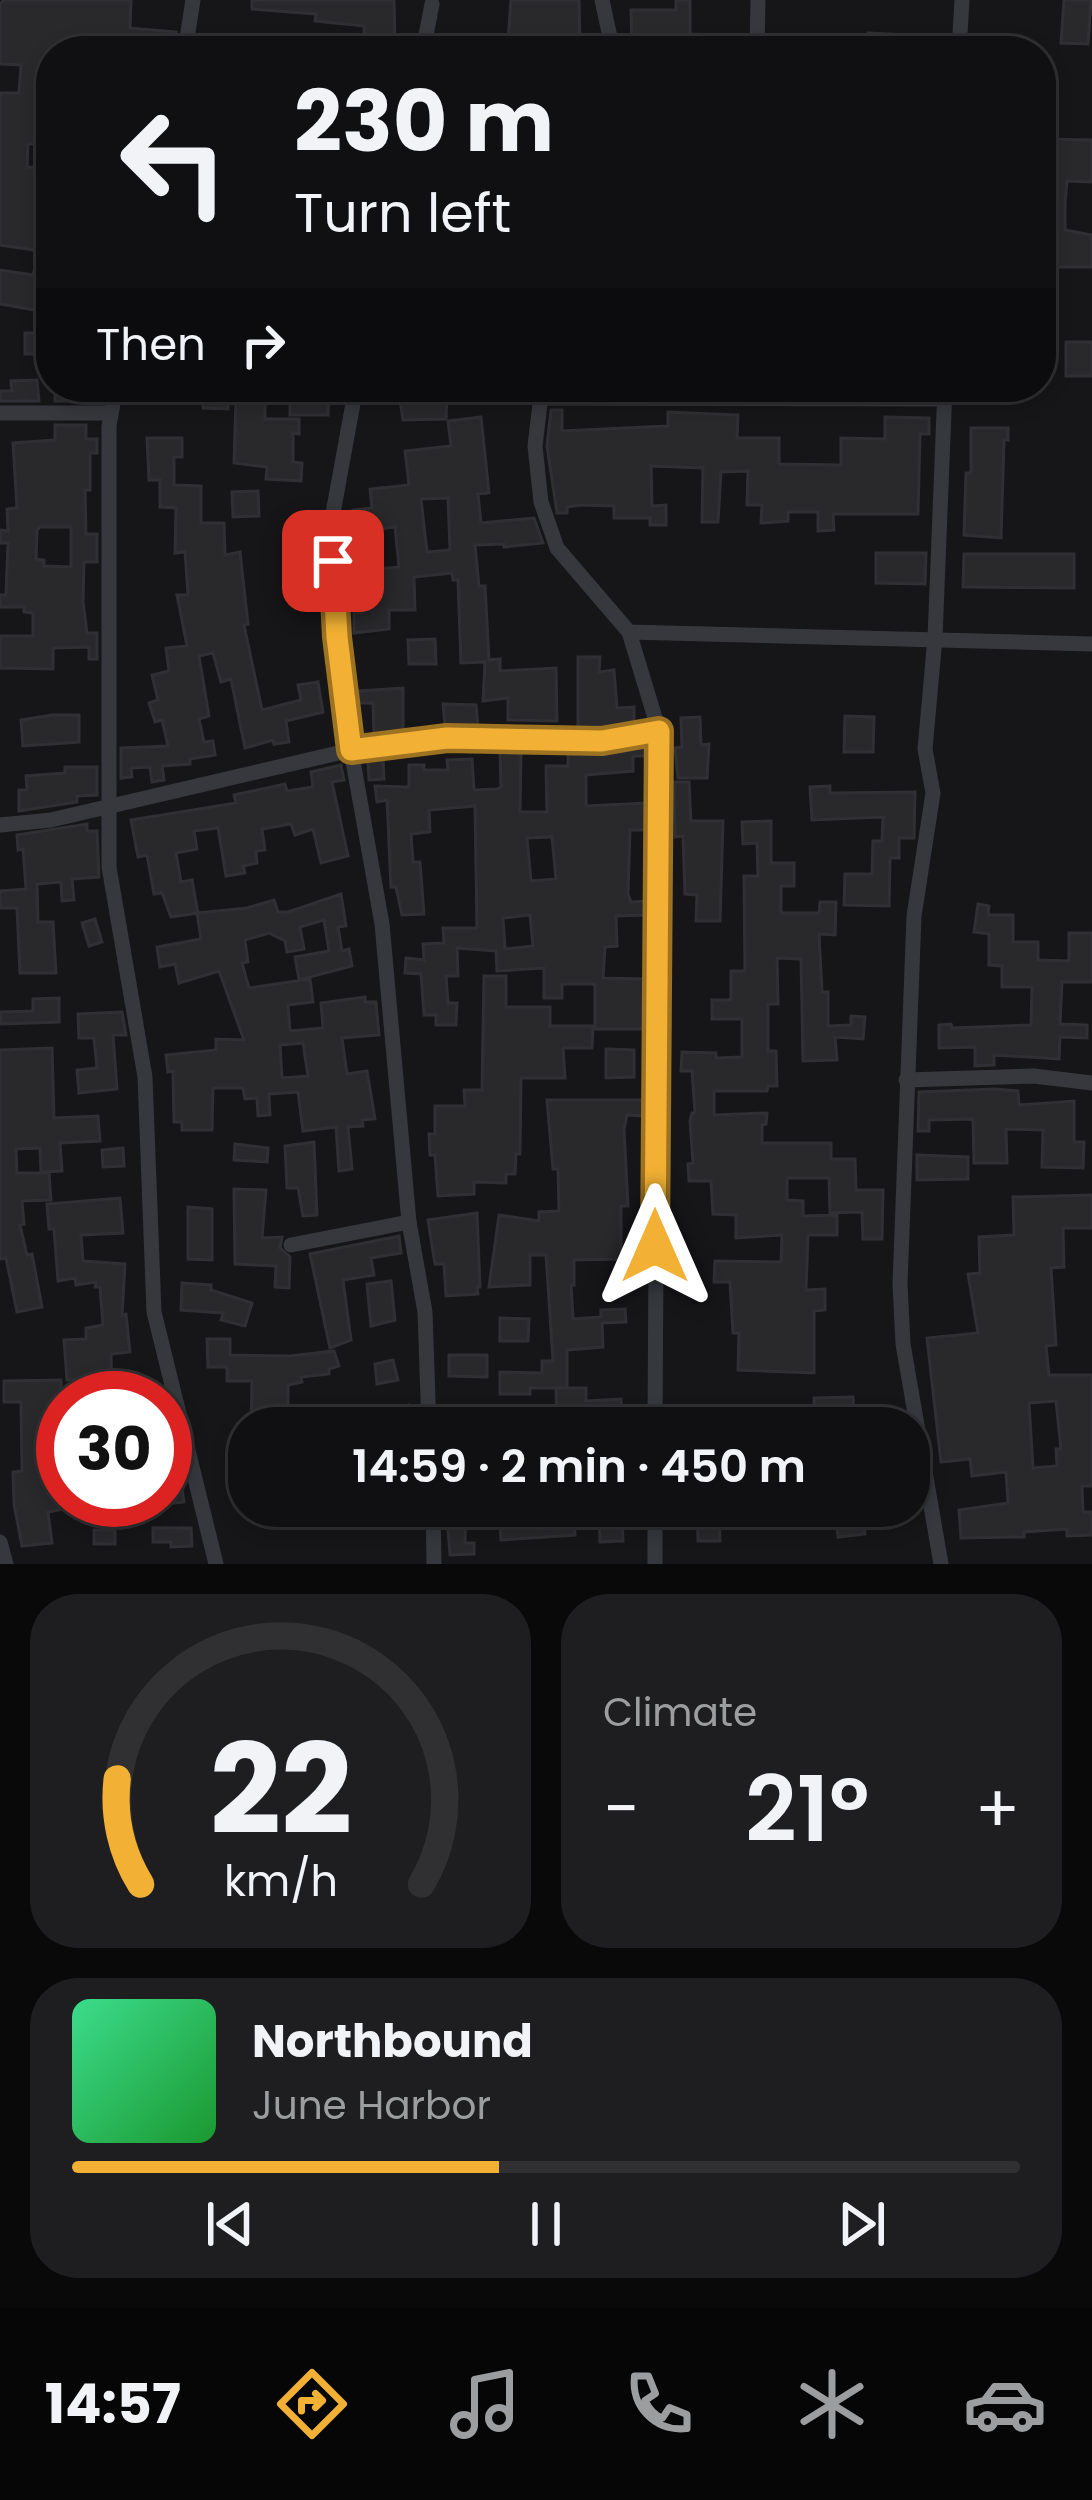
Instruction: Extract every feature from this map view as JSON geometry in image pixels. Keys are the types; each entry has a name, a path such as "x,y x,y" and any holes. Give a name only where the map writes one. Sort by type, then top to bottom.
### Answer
{"street":[{"path":"187,36 193,0"},
{"path":"602,0 610,36"},
{"path":"757,36 758,0"},
{"path":"960,36 962,0"},
{"path":"426,36 432,4"},
{"path":"113,402 109,867 145,1077 154,1312 216,1564"},
{"path":"353,402 332,524 337,637 351,750 382,924 409,1222 425,1312 428,1407"},
{"path":"540,402 535,446 541,502 557,548 629,632 659,731 655,1407"},
{"path":"941,1564 904,1344 900,1284 914,916 933,793 925,749 935,638 945,402"},
{"path":"0,413 111,413"},
{"path":"629,632 1092,644"},
{"path":"0,825 51,820 351,750 447,738 602,741 659,731"},
{"path":"905,1080 1034,1076 1092,1083"},
{"path":"291,1245 409,1222"},
{"path":"433,1527 434,1564"},
{"path":"655,1527 655,1564"},
{"path":"0,1542 6,1564"}],"building":[{"path":"4,0 131,0 130,28 176,32 175,36 36,36 36,144 28,144 27,167 36,167 36,250 0,245 0,93 19,93 21,65 0,64 0,4"},
{"path":"252,0 394,0 395,36 364,36 364,26 315,21 316,14 252,9"},
{"path":"511,0 579,0 580,36 508,36"},
{"path":"676,0 690,0 690,34 734,36 632,36 631,10 676,10"},
{"path":"1064,0 1091,0 1088,44 1061,43"},
{"path":"1056,139 1092,140 1092,182 1067,181 1065,230 1092,235 1092,267 1056,267"},
{"path":"36,265 36,354 25,354 25,333 35,333 35,310 0,304 0,270 33,275"},
{"path":"1066,342 1092,342 1092,376 1066,376"},
{"path":"36,380 36,401 0,401 0,391 12,391 11,381"},
{"path":"156,402 228,402 228,409 203,408 203,403"},
{"path":"236,402 265,403 265,419 299,419 299,434 293,433 293,462 302,463 301,481 266,479 267,467 234,463"},
{"path":"290,402 329,402 328,415 290,415"},
{"path":"400,402 447,402 446,419 403,420"},
{"path":"551,410 562,410 562,431 668,426 668,412 738,415 737,438 779,438 779,464 841,465 841,438 885,439 885,417 929,418 929,434 920,434 918,514 833,514 834,530 818,531 818,512 788,512 788,521 761,523 762,505 747,505 748,471 721,472 718,522 702,522 703,468 651,466 652,506 666,505 666,525 650,525 650,518 614,518 614,506 581,505 557,513 547,446"},
{"path":"481,417 489,493 478,494 481,523 534,518 543,543 475,545 479,586 485,586 489,660 500,659 500,671 556,668 557,721 508,720 508,698 483,701 485,662 461,663 458,580 453,580 452,573 414,577 415,610 389,610 389,629 354,633 354,613 362,612 361,585 355,585 352,553 345,554 344,536 354,535 353,510 372,508 370,489 409,485 405,451 451,446 448,421","holes":["448,498 450,550 427,552 421,499","395,527 399,567 375,569 372,530"]},
{"path":"55,425 86,425 86,439 97,439 97,453 90,453 90,490 85,490 86,534 97,534 97,562 84,562 83,602 87,633 97,633 97,659 89,659 89,647 53,648 53,669 0,668 0,636 33,636 33,613 24,612 24,607 0,607 0,595 6,595 8,543 0,543 0,530 8,531 7,509 17,508 13,443 55,440","holes":["71,527 71,567 44,566 44,560 36,559 37,530"]},
{"path":"971,428 1008,428 1001,538 964,535"},
{"path":"147,438 182,438 182,457 174,457 174,485 201,486 201,523 224,523 225,555 240,552 248,624 244,625 262,710 301,700 298,685 318,682 323,712 286,721 289,742 274,744 273,740 245,748 231,679 221,682 213,653 199,656 209,716 199,719 204,742 213,741 215,755 190,759 190,764 162,766 164,780 152,782 150,767 131,768 132,777 121,778 121,748 168,746 162,720 155,722 149,703 158,700 152,675 169,671 166,648 187,646 177,595 188,595 185,552 175,553 176,508 160,507 160,480 149,480"},
{"path":"258,491 259,516 233,517 232,492"},
{"path":"876,553 926,553 925,584 876,583"},
{"path":"964,554 1074,554 1074,588 963,587"},
{"path":"435,639 436,664 409,664 408,640"},
{"path":"578,657 600,657 599,672 614,670 617,708 634,707 634,723 578,729"},
{"path":"403,688 403,731 374,735 373,703 359,703 359,691"},
{"path":"443,704 476,705 478,727 445,726"},
{"path":"79,715 79,742 23,746 21,720"},
{"path":"845,716 874,717 873,752 844,752"},
{"path":"700,717 701,745 709,744 707,778 678,778 675,748 682,747 681,718"},
{"path":"647,745 647,756 633,756 633,771 586,775 586,806 646,803 646,830 630,830 628,894 631,902 646,901 646,915 616,916 617,946 605,947 603,978 646,979 643,1029 595,1029 595,984 562,984 562,998 544,998 544,968 497,971 496,951 457,948 458,976 446,976 448,1003 457,1003 456,1025 436,1025 436,1015 424,1015 421,974 405,973 406,958 424,960 423,944 444,943 443,928 477,928 475,806 429,810 430,832 411,834 413,862 420,862 424,914 402,915 396,887 391,887 387,800 377,802 375,786 409,787 409,765 448,770 447,760 472,759 474,790 497,789 501,787 500,751 521,751 520,812 547,812 546,766 568,766 568,752 604,753","holes":["552,837 556,879 531,881 527,838","530,915 533,946 505,949 503,918"]},
{"path":"383,758 384,779 369,780 368,760"},
{"path":"341,765 344,780 332,782 348,856 321,863 313,829 295,835 291,824 262,829 265,850 256,851 257,863 243,866 245,873 226,876 218,828 194,831 197,849 176,853 181,882 192,880 198,913 171,917 162,893 154,894 147,855 138,857 131,820 236,803 234,795 285,784 287,791 313,787 311,772"},
{"path":"65,767 97,767 97,795 19,811 19,790 27,790 26,776 65,773"},
{"path":"674,782 689,782 691,821 723,821 720,921 696,921 697,895 685,894 683,836 675,837"},
{"path":"830,786 830,793 915,792 914,838 899,838 899,858 890,858 889,906 844,905 845,874 872,874 873,841 882,841 883,817 812,820 810,787"},
{"path":"771,821 771,863 794,863 794,886 781,886 781,913 819,913 820,902 836,902 835,935 819,934 828,1026 851,1025 851,1016 865,1017 863,1039 835,1037 837,1060 803,1061 801,959 777,958 778,1004 768,1004 768,1051 776,1051 777,1086 768,1086 767,1091 714,1091 714,1115 767,1113 762,1143 831,1143 831,1159 855,1159 856,1190 883,1190 882,1239 863,1239 862,1212 830,1213 829,1178 787,1178 787,1200 803,1201 803,1216 837,1215 837,1235 808,1235 806,1290 825,1289 825,1310 814,1311 814,1373 738,1370 739,1333 733,1333 730,1282 714,1282 715,1261 781,1262 782,1235 736,1238 736,1215 713,1214 711,1181 689,1181 688,1164 693,1163 690,1121 695,1113 692,1071 681,1071 682,1052 742,1057 742,1019 712,1019 712,1000 731,1000 731,971 745,971 744,876 758,876 757,843 743,844 742,822"},
{"path":"87,824 87,831 97,831 99,877 72,879 74,900 62,901 61,882 37,884 38,922 53,922 56,973 20,973 17,908 0,908 0,891 26,889 23,849 18,850 17,835"},
{"path":"341,894 346,926 338,927 342,951 349,949 352,966 299,980 295,957 329,951 324,920 300,927 304,949 287,952 285,941 269,933 245,940 248,962 242,963 249,988 310,979 313,1002 288,1005 290,1031 323,1028 321,1003 365,997 365,1002 376,1002 379,1035 342,1038 347,1074 367,1071 375,1119 348,1127 352,1169 339,1171 336,1127 303,1131 298,1092 269,1094 270,1115 258,1116 257,1098 245,1099 243,1088 213,1088 212,1130 182,1130 182,1122 174,1122 173,1071 168,1072 166,1055 216,1050 216,1039 244,1040 219,971 179,983 175,964 160,967 157,947 201,939 197,913 274,900 278,912","holes":["303,1043 308,1076 282,1078 280,1045"]},
{"path":"978,904 989,906 988,915 1013,915 1013,942 1038,942 1038,960 1069,961 1069,933 1092,933 1092,982 1062,982 1060,1024 1087,1025 1087,1038 1060,1037 1059,1059 994,1055 994,1065 975,1066 975,1047 939,1048 939,1025 1031,1025 1032,987 1002,987 1002,966 989,965 989,934 974,932"},
{"path":"95,919 102,942 89,946 82,923"},
{"path":"484,976 506,976 506,1007 550,1007 550,1026 593,1026 592,1048 563,1048 565,1078 521,1078 520,1154 516,1154 515,1174 506,1174 506,1183 474,1182 474,1194 438,1196 429,1134 435,1134 435,1106 465,1106 464,1090 482,1090"},
{"path":"59,998 59,1022 1,1024 0,1012 33,1011 33,999"},
{"path":"122,1012 126,1035 113,1035 117,1089 79,1093 77,1070 97,1068 94,1038 79,1038 78,1014"},
{"path":"52,1048 54,1118 98,1116 100,1141 60,1143 62,1171 41,1172 40,1148 16,1149 17,1173 49,1173 51,1200 22,1201 24,1224 20,1225 27,1255 32,1254 42,1307 17,1312 6,1258 0,1259 0,1050"},
{"path":"606,1049 634,1050 634,1077 606,1078"},
{"path":"1018,1091 1019,1105 1074,1101 1074,1142 1084,1142 1083,1168 1042,1167 1043,1130 1006,1129 1007,1163 974,1163 973,1119 929,1120 929,1131 918,1131 919,1092"},
{"path":"547,1100 645,1100 645,1116 627,1115 624,1129 628,1206 621,1206 621,1259 574,1260 571,1285 573,1319 625,1309 626,1322 602,1323 603,1347 567,1350 567,1388 500,1394 500,1372 542,1373 542,1361 553,1361 546,1255 530,1255 530,1285 489,1287 499,1215 539,1221 539,1212 559,1211"},
{"path":"314,1142 317,1215 303,1216 298,1188 287,1188 285,1146"},
{"path":"235,1144 268,1148 267,1162 234,1160"},
{"path":"123,1148 124,1166 103,1167 102,1150"},
{"path":"917,1155 968,1157 968,1179 917,1180"},
{"path":"234,1189 266,1190 262,1238 282,1237 280,1248 290,1257 289,1288 275,1287 276,1266 235,1264"},
{"path":"1092,1195 1092,1228 1063,1228 1064,1267 1051,1268 1056,1345 1046,1346 1049,1375 1092,1375 1092,1486 1082,1486 1083,1512 1092,1512 1092,1535 1067,1536 1067,1529 1024,1532 1024,1537 961,1538 959,1510 1008,1503 1006,1472 972,1476 970,1459 941,1462 927,1338 978,1333 968,1274 980,1273 979,1237 1014,1235 1013,1197","holes":["1056,1401 1061,1449 1056,1449 1057,1466 1033,1468 1029,1403"]},
{"path":"120,1198 123,1233 81,1235 83,1261 125,1264 122,1315 126,1314 130,1352 111,1354 111,1371 66,1371 64,1340 86,1339 86,1328 103,1325 100,1287 95,1287 96,1282 76,1285 75,1278 58,1281 47,1204"},
{"path":"188,1207 212,1209 212,1260 188,1259"},
{"path":"477,1213 478,1294 446,1296 444,1264 435,1264 428,1220"},
{"path":"399,1236 401,1253 371,1258 374,1275 343,1280 351,1340 330,1348 310,1254"},
{"path":"391,1281 395,1320 371,1326 367,1284"},
{"path":"182,1283 211,1285 211,1290 252,1303 245,1326 221,1320 223,1313 181,1310"},
{"path":"500,1318 529,1319 528,1341 500,1341"},
{"path":"207,1339 230,1339 230,1355 334,1351 339,1366 329,1369 329,1374 301,1377 302,1382 288,1385 288,1407 251,1407 252,1381 227,1381 227,1367 208,1367"},
{"path":"449,1355 487,1355 487,1377 449,1376"},
{"path":"393,1360 398,1380 377,1384 375,1364"},
{"path":"36,1380 36,1527 50,1527 52,1543 22,1546 13,1472 22,1471 21,1402 4,1402 4,1381"},
{"path":"556,1388 586,1388 586,1401 621,1399 621,1407 556,1407"},
{"path":"853,1397 853,1407 814,1407 814,1398"},
{"path":"448,1527 465,1527 465,1543 474,1543 474,1554 450,1555"},
{"path":"500,1527 575,1527 575,1535 501,1540"},
{"path":"599,1527 622,1527 623,1541 600,1542"},
{"path":"698,1527 720,1527 720,1541 698,1541"},
{"path":"837,1527 864,1527 865,1534 838,1537"},
{"path":"153,1528 191,1528 192,1546 153,1542"},
{"path":"94,1530 115,1530 115,1544 94,1544"}],"route":[{"path":"333,561 351,750 447,738 602,741 659,731 655,1246"}]}
